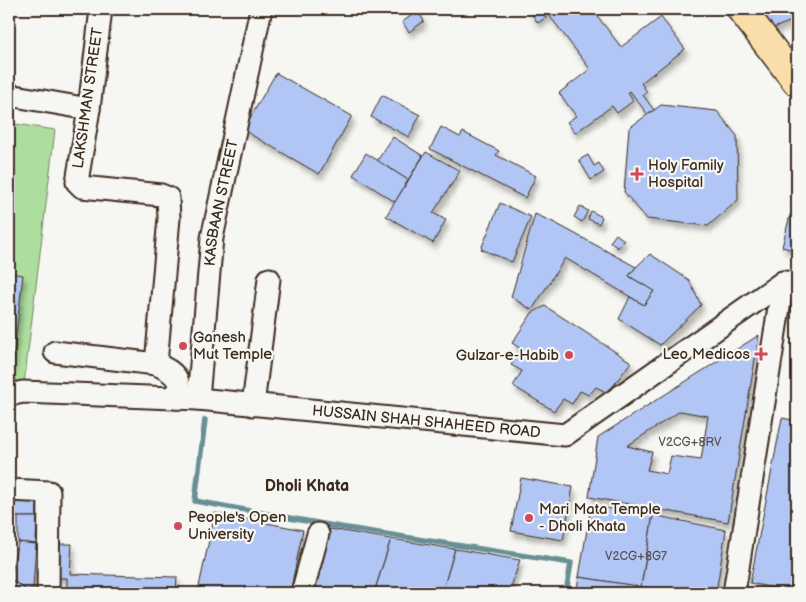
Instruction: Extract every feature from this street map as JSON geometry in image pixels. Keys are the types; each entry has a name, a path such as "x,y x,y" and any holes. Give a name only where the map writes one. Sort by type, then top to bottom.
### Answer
{"main road":[{"path":"741,9 797,82"}],"street":[{"name":"LAKSHMAN STREET","path":"95,9 89,109 77,172 77,182 82,187 161,195 168,198 169,218 156,364"},
{"name":"KASBAAN STREET","path":"188,399 212,238 261,9"},
{"path":"9,95 89,109"},
{"path":"253,405 269,280"},
{"path":"734,593 790,283"},
{"name":"HUSSAIN SHAH SHAHEED ROAD","path":"9,395 24,392 188,399 565,435 790,283"},
{"path":"55,352 156,364 167,369 173,375 188,399"},
{"path":"9,490 48,492 48,593"},
{"path":"302,593 318,534"}],"green space":[{"path":"9,123 55,130 23,392 9,391"}],"building":[{"path":"528,9 592,9 621,47 661,17 685,49 641,83 647,92 643,95 654,110 648,115 630,91 628,93 633,101 617,113 612,106 575,133 567,122 576,116 559,93 590,69 549,15 538,23"},
{"path":"765,9 797,9 797,19 771,29 758,12"},
{"path":"418,11 424,21 409,32 402,22"},
{"path":"276,73 352,116 319,174 243,130"},
{"path":"382,95 420,115 409,137 371,117"},
{"path":"661,105 717,111 737,136 738,200 708,226 647,219 624,192 629,128"},
{"path":"441,127 460,137 463,132 499,151 496,155 536,176 525,198 430,149"},
{"path":"393,137 423,156 408,180 377,161"},
{"path":"426,152 460,171 433,213 446,220 433,243 386,216"},
{"path":"366,153 408,180 395,202 353,175"},
{"path":"588,155 594,166 599,163 604,172 591,180 579,160"},
{"path":"500,203 531,217 512,262 481,249"},
{"path":"580,206 588,211 582,222 574,217"},
{"path":"797,209 797,251 782,247 790,215"},
{"path":"591,211 602,217 599,224 588,219"},
{"path":"535,214 636,267 629,276 654,291 644,305 565,258 532,310 511,297"},
{"path":"616,234 624,240 618,248 610,242"},
{"path":"650,254 689,280 701,305 660,345 619,319 630,297 644,305 654,291 629,276"},
{"path":"9,273 23,275 12,369 9,369"},
{"name":"Gulzar-e-Habib","path":"545,306 631,362 608,393 596,387 589,395 580,391 572,404 563,399 554,411 513,386 522,371 511,365 521,349 512,343 532,313"},
{"path":"759,335 728,522 589,497 598,437","holes":["680,411 708,416 701,460 671,456 667,474 647,470 652,452 627,446"]},
{"path":"782,418 797,421 797,593 750,583"},
{"path":"521,478 573,487 563,540 511,531"},
{"path":"37,493 37,517 18,517 9,512 9,494"},
{"path":"591,506 653,515 641,587 579,577"},
{"path":"215,513 303,530 290,593 209,593 198,591"},
{"path":"653,515 726,530 716,593 679,593 641,587"},
{"path":"18,517 37,517 36,544 18,542"},
{"path":"330,529 391,539 374,593 345,593 307,587"},
{"path":"391,539 455,549 442,593 374,593"},
{"path":"18,542 36,544 33,589 26,590 10,579"},
{"path":"53,544 72,544 70,574 177,577 176,593 67,592 67,578 51,578"},
{"path":"455,549 520,560 509,593 442,593"},
{"path":"579,577 637,586 636,593 576,593"},
{"path":"9,578 26,590 23,593 9,593"},
{"path":"637,586 641,587 679,593 636,593"}],"waterway":[{"path":"205,420 195,501 334,526 571,563 566,593"}],"place":[{"name":"Holy Family Hospital","path":"637,174"},
{"name":"Ganesh Mut Temple","path":"183,346"},
{"name":"Leo Medicos","path":"761,354"},
{"name":"Gulzar-e-Habib","path":"569,355"},
{"name":"Mari Mata Temple - Dholi Khata","path":"529,518"},
{"name":"People's Open University","path":"178,526"}],"district":[{"name":"Dholi Khata","path":"307,486"}]}
